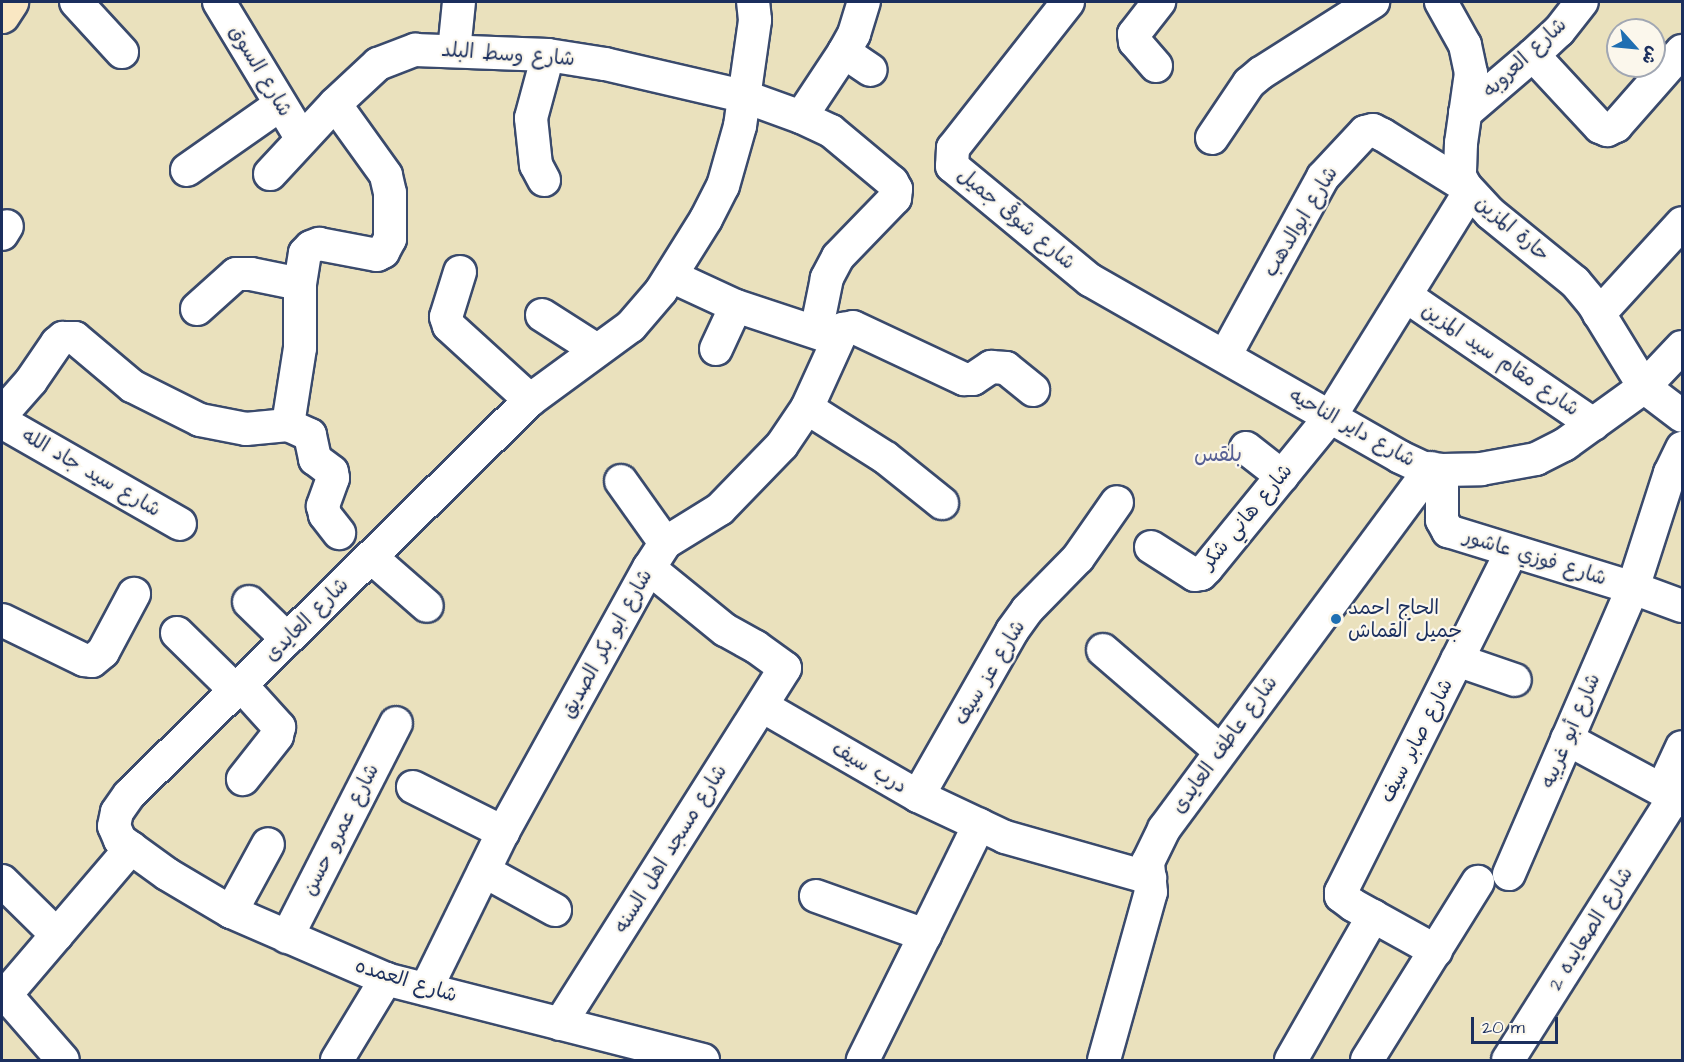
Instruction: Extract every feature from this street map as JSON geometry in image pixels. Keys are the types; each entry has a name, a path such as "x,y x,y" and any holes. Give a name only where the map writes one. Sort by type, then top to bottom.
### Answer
{"main road":[{"path":"2,16 11,2"}],"street":[{"path":"76,2 122,52"},
{"name":"شارع السوق","path":"219,2 302,139"},
{"path":"454,51 459,2"},
{"name":"شارع العايدى","path":"131,848 120,840 114,826 117,812 129,795 530,400 631,326 671,276 723,186 740,126 755,20 753,2"},
{"path":"801,117 854,34 864,2"},
{"name":"شارع شوقى جميل","path":"1068,2 953,148 952,166 1090,280 1225,356"},
{"path":"1156,66 1135,42 1134,34 1159,2"},
{"path":"1212,138 1249,83 1261,73 1373,2"},
{"name":"حارة المزين","path":"1441,2 1464,45 1471,73 1460,176 1467,189 1490,213 1575,282 1599,314 1644,387 1683,416"},
{"name":"شارع العروبه","path":"1465,113 1559,31 1582,2"},
{"name":"شارع وسط البلد","path":"270,174 335,104 378,64 415,50 548,55 605,64 743,96 801,117"},
{"path":"1533,55 1600,128 1607,130 1616,126 1683,51"},
{"path":"844,52 871,70"},
{"path":"544,180 536,165 531,118 548,55"},
{"path":"288,425 300,348 300,284 305,253 319,244 377,255 383,252 390,239 390,193 386,175 335,104"},
{"path":"188,171 280,105"},
{"name":"شارع ابو بكر الصديق","path":"426,989 503,832 657,556 720,509 753,477 782,445 807,408 826,336 827,278 838,257 895,198 896,189 892,182 831,132 801,117"},
{"name":"شارع ابوالدهب","path":"1225,356 1323,177 1354,140 1365,132 1373,130 1383,135 1467,189"},
{"name":"شارع مقام سيد المزين","path":"1330,417 1406,296 1467,189"},
{"path":"1599,314 1683,223"},
{"path":"460,272 446,317 449,326 530,400"},
{"path":"197,309 236,274 251,274 300,284"},
{"path":"671,276 736,306 826,336 853,327 963,379 973,379 999,366 1006,368 1033,390"},
{"name":"شارع مقام سيد المزين","path":"1406,296 1593,424"},
{"path":"716,349 736,306"},
{"path":"542,315 597,350"},
{"path":"2,414 31,381 57,343 69,336 86,345 132,386 200,420 246,429 288,425 310,435 315,459 332,472 333,478 323,506 325,515 339,533"},
{"name":"شارع داير الناحيه","path":"1225,356 1400,457 1436,469 1480,469 1536,459 1564,445 1644,387 1683,347"},
{"path":"807,408 886,458 942,503"},
{"name":"شارع هاني شكر","path":"1151,547 1189,572 1201,574 1330,417"},
{"name":"شارع سيد جاد الله","path":"2,422 180,524"},
{"path":"1246,448 1282,476"},
{"name":"شارع أبو غريبه","path":"1509,874 1633,588 1670,473 1683,448"},
{"name":"شارع فوزي عاشور","path":"1436,469 1445,529 1683,606"},
{"name":"شارع عاطف العايدى","path":"1104,1060 1151,892 1148,862 1164,829 1220,751 1436,469"},
{"path":"621,481 657,556"},
{"name":"شارع عز سيف","path":"918,796 1012,631 1028,610 1078,558 1117,502"},
{"name":"شارع صابر سيف","path":"1436,951 1346,901 1341,892 1511,552"},
{"path":"371,556 427,606"},
{"name":"شارع مسجد اهل السنه","path":"560,1024 762,706 782,674 784,666 724,630 657,556"},
{"path":"2,620 84,660 92,661 103,652 134,594"},
{"path":"249,602 287,639"},
{"path":"177,633 279,727 277,736 243,779"},
{"path":"1103,650 1220,751"},
{"path":"1457,660 1515,680"},
{"name":"درب سيف","path":"762,706 918,796 1005,837 1150,878"},
{"name":"شارع عمرو حسن","path":"287,938 396,723"},
{"path":"1567,739 1673,796"},
{"name":"شارع الصعايده 2","path":"1508,1060 1673,796 1683,747"},
{"path":"413,787 503,832"},
{"path":"863,1060 979,825"},
{"path":"231,912 268,844"},
{"path":"63,1060 4,997 131,848"},
{"name":"شارع العمده","path":"131,848 167,874 231,912 386,979 560,1024 653,1054 703,1060"},
{"path":"484,871 555,910"},
{"path":"2,881 57,935"},
{"path":"1367,1060 1478,882"},
{"path":"816,896 925,935"},
{"path":"1290,1060 1373,916"},
{"path":"338,1060 386,979"}],"place":[{"name":"الحاج احمد جميل القماش","path":"1336,619"}],"district":[{"name":"بلقس","path":"1218,455"}]}
